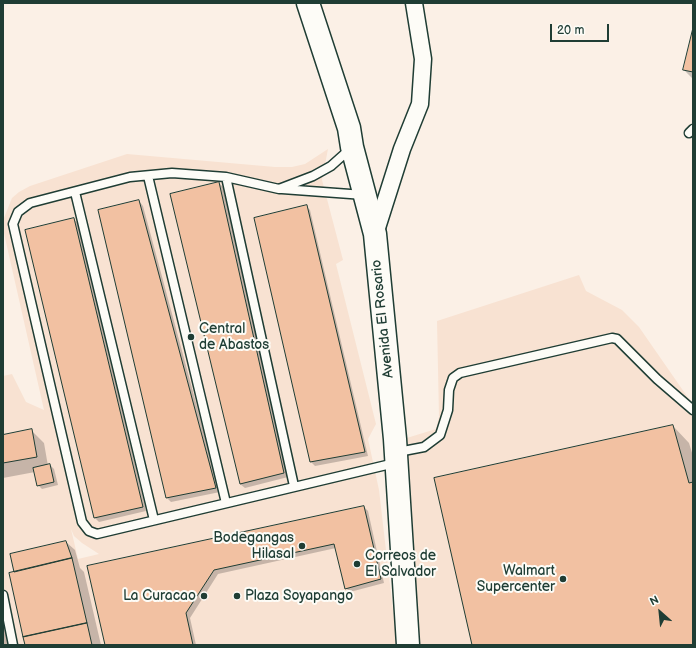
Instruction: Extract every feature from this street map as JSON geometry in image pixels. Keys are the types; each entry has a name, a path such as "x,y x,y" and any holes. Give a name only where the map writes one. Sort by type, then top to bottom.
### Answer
{"street":[{"name":"Avenida El Rosario","path":"308,3 348,128 375,234 396,458 408,645"},
{"path":"375,234 402,149 420,104 423,59 414,3"}],"lane":[{"path":"279,189 313,176 331,166 352,147"},
{"path":"364,195 279,189 226,177 172,173 130,178 30,203 18,212 13,224 82,522 89,531 97,534 294,486 396,458 424,447 440,435 448,410 453,378 460,373 612,338 617,339 657,379 693,410"},
{"path":"148,176 226,503"},
{"path":"226,177 294,486"},
{"path":"75,192 154,520"},
{"path":"3,595 13,645"}],"shaded area":[{"name":"Central de Abastos","path":"328,149 322,180 343,260 336,264 376,424 368,439 379,490 397,645 3,645 3,376 12,374 26,402 44,410 3,229 4,218 12,198 30,186 127,154 275,167 292,167 305,164","holes":["71,529 74,536 82,543 99,554 78,559"]},
{"path":"579,275 586,291 622,310 639,327 691,402 693,402 693,645 414,645 397,441 436,429 439,417 437,321"}],"building":[{"path":"693,28 693,72 683,70"},
{"path":"219,182 284,473 240,484 170,194"},
{"path":"139,200 216,488 166,498 98,210"},
{"path":"307,205 365,452 310,462 254,218"},
{"path":"74,218 143,507 94,518 25,230"},
{"path":"673,425 689,483 693,482 693,645 472,645 434,478"},
{"path":"32,429 37,457 3,463 3,435"},
{"path":"50,464 54,482 37,486 33,468"},
{"path":"364,506 381,579 345,589 334,544 214,570 186,613 193,645 105,645 87,566"},
{"path":"66,541 72,558 14,572 10,554"},
{"path":"72,558 87,623 23,637 9,573"},
{"path":"87,623 92,645 25,645 23,637"}],"place":[{"name":"Central de Abastos","path":"191,337"},
{"name":"Bodegangas Hilasal","path":"302,546"},
{"name":"Correos de El Salvador","path":"357,564"},
{"name":"Walmart Supercenter","path":"563,579"},
{"name":"La Curacao","path":"204,596"},
{"name":"Plaza Soyapango","path":"237,596"}]}
